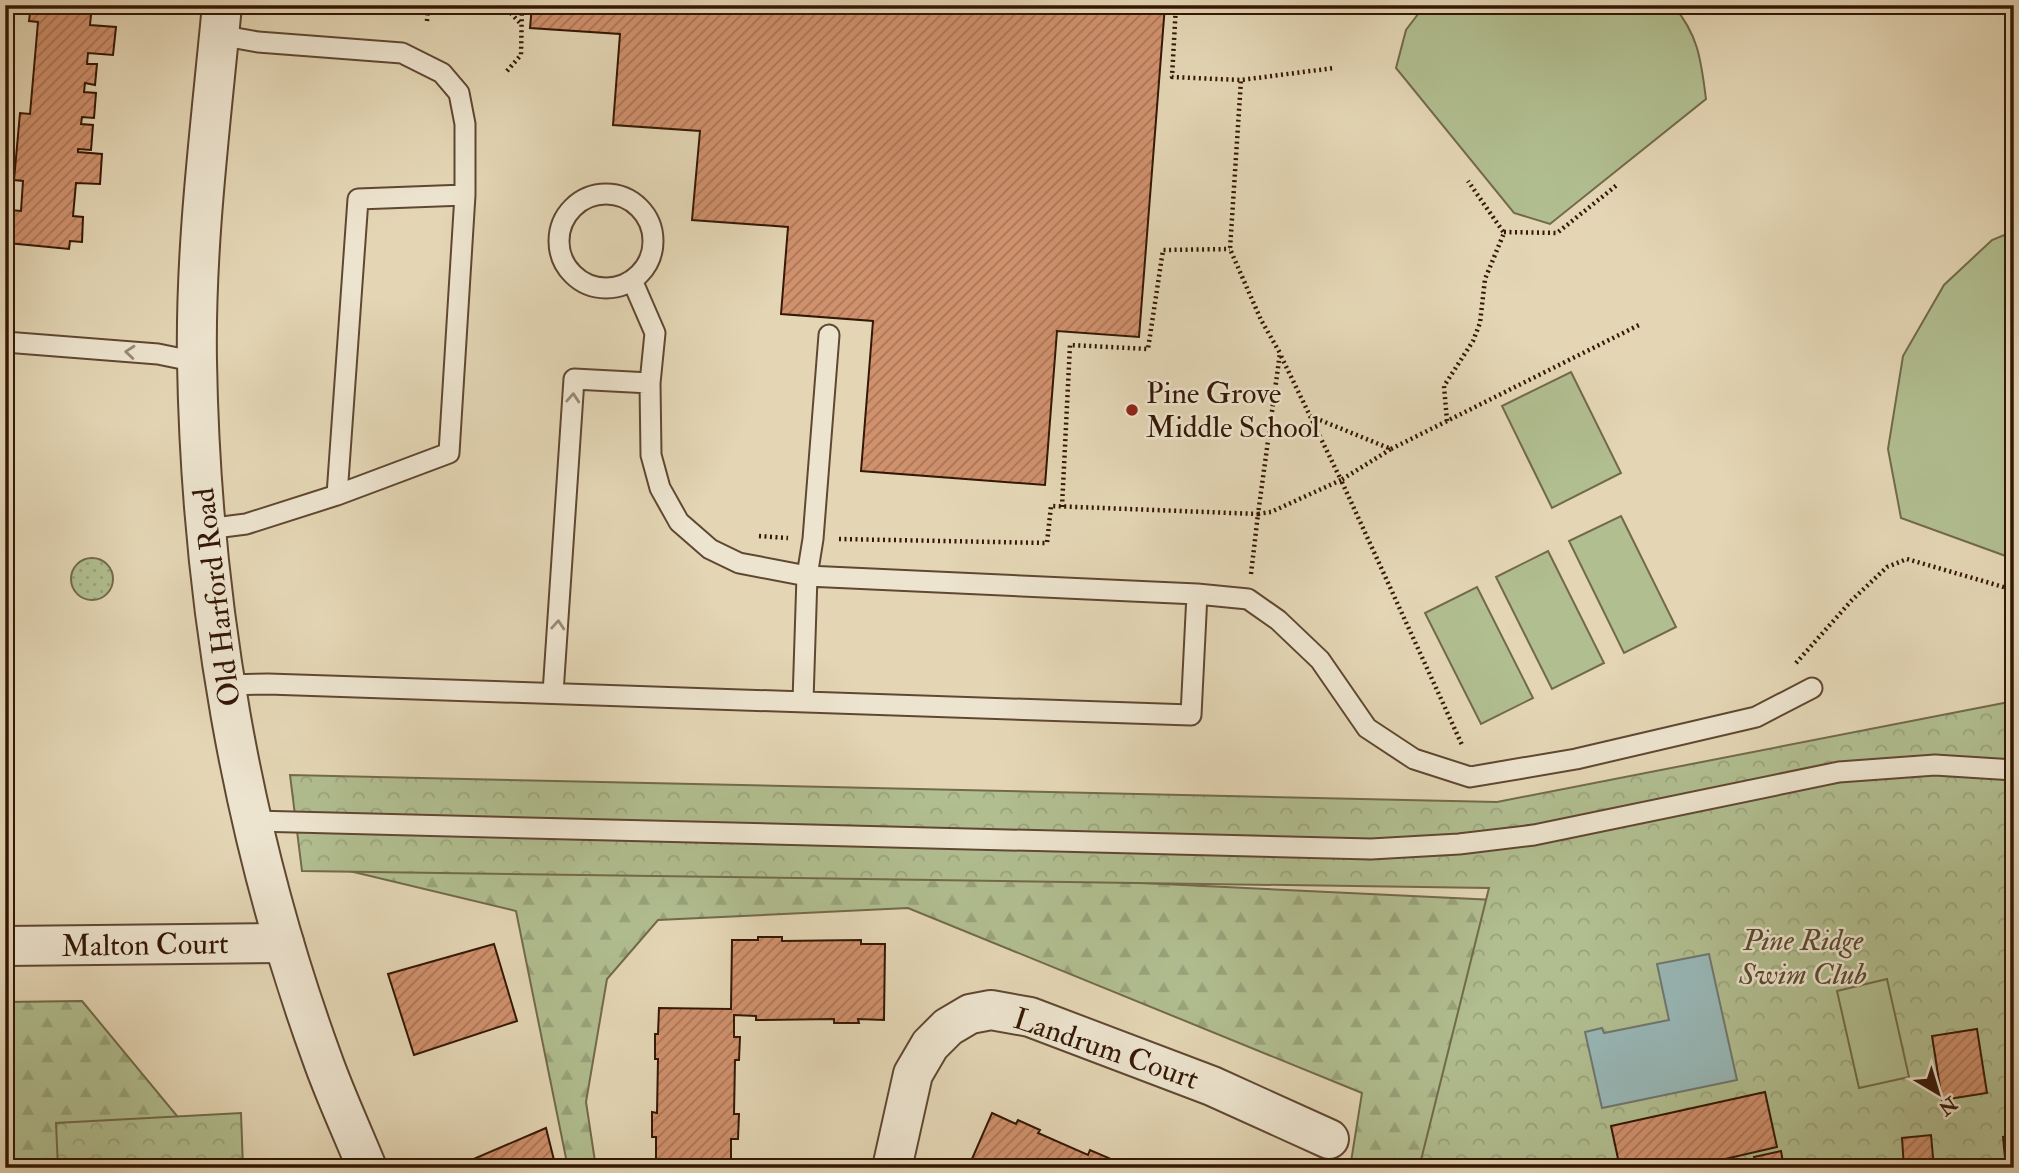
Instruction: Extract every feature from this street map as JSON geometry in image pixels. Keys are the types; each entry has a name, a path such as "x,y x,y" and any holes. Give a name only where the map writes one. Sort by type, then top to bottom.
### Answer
{"street":[{"name":"Old Harford Road","path":"220,20 200,259 197,362 207,529 225,685 252,821 284,943 322,1058 368,1168"},
{"name":"Malton Court","path":"5,946 284,943"},
{"name":"Landrum Court","path":"892,1168 913,1074 930,1045 948,1027 970,1014 991,1010 1030,1017 1186,1076 1329,1139"}],"lane":[{"path":"207,529 246,524 337,495 449,453 465,195 466,124 458,93 442,73 402,53 258,42 220,20"},
{"path":"617,194 631,200 643,211 651,224 651,256 644,269 632,280 618,287 602,288 587,284 574,276 559,249 559,234 564,219 573,206 586,198 617,194"},
{"path":"337,495 358,199 465,195"},
{"path":"632,280 655,333 650,383 651,455 660,488 679,522 710,549 739,563 807,576 1197,594 1248,599 1278,620 1320,660 1367,727 1414,760 1470,777 1576,759 1745,720 1812,688"},
{"path":"803,701 807,576 813,539 829,335"},
{"path":"5,342 158,354 197,362"},
{"path":"553,693 574,379 650,383"},
{"path":"225,685 268,684 1191,715 1197,594"},
{"path":"252,821 1371,849 1460,844 1534,835 1839,772 1935,765 2014,770"}],"path":[{"path":"427,20 428,5"},
{"path":"503,5 522,24"},
{"path":"508,71 521,55 522,5"},
{"path":"1176,5 1172,77 1241,80 1334,68"},
{"path":"1241,80 1230,249 1261,320 1341,480 1472,764 1470,777"},
{"path":"1447,421 1444,386 1473,341 1480,323 1485,278 1503,232 1468,181"},
{"path":"1503,232 1558,233 1617,185"},
{"path":"1062,507 1070,345 1148,349 1163,250 1230,249"},
{"path":"749,536 1047,543 1051,506 1258,514 1271,512 1341,480 1391,449 1642,324"},
{"path":"1248,599 1280,354"},
{"path":"1310,416 1391,449"},
{"path":"1790,671 1852,600 1887,567 1908,559 2014,590"}],"green space":[{"path":"1425,5 1673,5 1694,38 1706,99 1550,224 1514,213 1396,68 1406,30"},
{"path":"2014,231 2014,559 1901,518 1888,449 1903,356 1944,285 1992,240"},
{"path":"1571,372 1621,473 1552,508 1502,406"},
{"path":"1621,516 1676,627 1624,653 1569,541"},
{"path":"1548,551 1604,663 1552,689 1496,577"},
{"path":"92,558 107,564 113,579 107,594 92,600 77,594 71,579 77,564"},
{"path":"1477,587 1533,698 1481,724 1425,613"},
{"name":"Pine Ridge Swim Club","path":"2014,701 2014,1168 1419,1168 1489,888 302,871 290,775 1497,802"},
{"path":"341,869 871,870 1495,900 1521,1168 1350,1168 1362,1093 908,908 658,920 607,979 586,1102 596,1168 568,1168 516,911"},
{"path":"1887,979 1909,1077 1859,1088 1837,991"},
{"path":"82,1001 220,1168 5,1168 5,1002"},
{"path":"241,1113 243,1168 58,1168 56,1123"}],"water":[{"path":"1709,954 1737,1080 1602,1108 1585,1032 1602,1028 1604,1033 1669,1020 1657,964"}],"building":[{"path":"31,5 92,5 90,25 116,27 113,55 88,53 87,64 97,64 95,85 85,83 84,92 96,93 94,118 82,117 81,124 93,125 91,150 78,149 78,152 102,154 100,184 76,183 73,216 83,217 82,242 70,241 69,249 8,243 11,210 21,211 23,181 14,180 20,113 30,114 38,22 29,21"},
{"path":"532,5 1165,5 1139,337 1057,331 1045,485 861,471 873,321 781,314 788,227 692,220 700,131 613,125 620,34 530,28"},
{"path":"758,937 782,937 782,941 861,940 861,944 885,944 884,1020 858,1019 859,1023 834,1023 834,1019 756,1020 756,1016 734,1015 734,1037 740,1037 739,1060 735,1060 734,1114 739,1114 738,1139 731,1139 731,1164 656,1163 652,1112 657,1113 658,1059 655,1059 655,1034 658,1034 659,1008 731,1009 732,940 758,940"},
{"path":"494,944 517,1021 414,1055 388,974"},
{"path":"1977,1029 1987,1093 1942,1100 1932,1036"},
{"path":"1765,1092 1777,1147 1686,1168 1620,1168 1611,1126"},
{"path":"992,1113 1016,1124 1018,1120 1040,1130 1038,1133 1088,1155 1090,1150 1111,1159 1110,1163 1121,1168 968,1168"},
{"path":"546,1128 556,1168 465,1168 464,1163"},
{"path":"1931,1135 1934,1168 1904,1168 1902,1138"},
{"path":"2014,1136 2014,1168 2006,1168 2003,1137"},
{"path":"1781,1151 1784,1168 1757,1168 1754,1157"}],"place":[{"name":"Pine Grove Middle School","path":"1132,410"}]}
